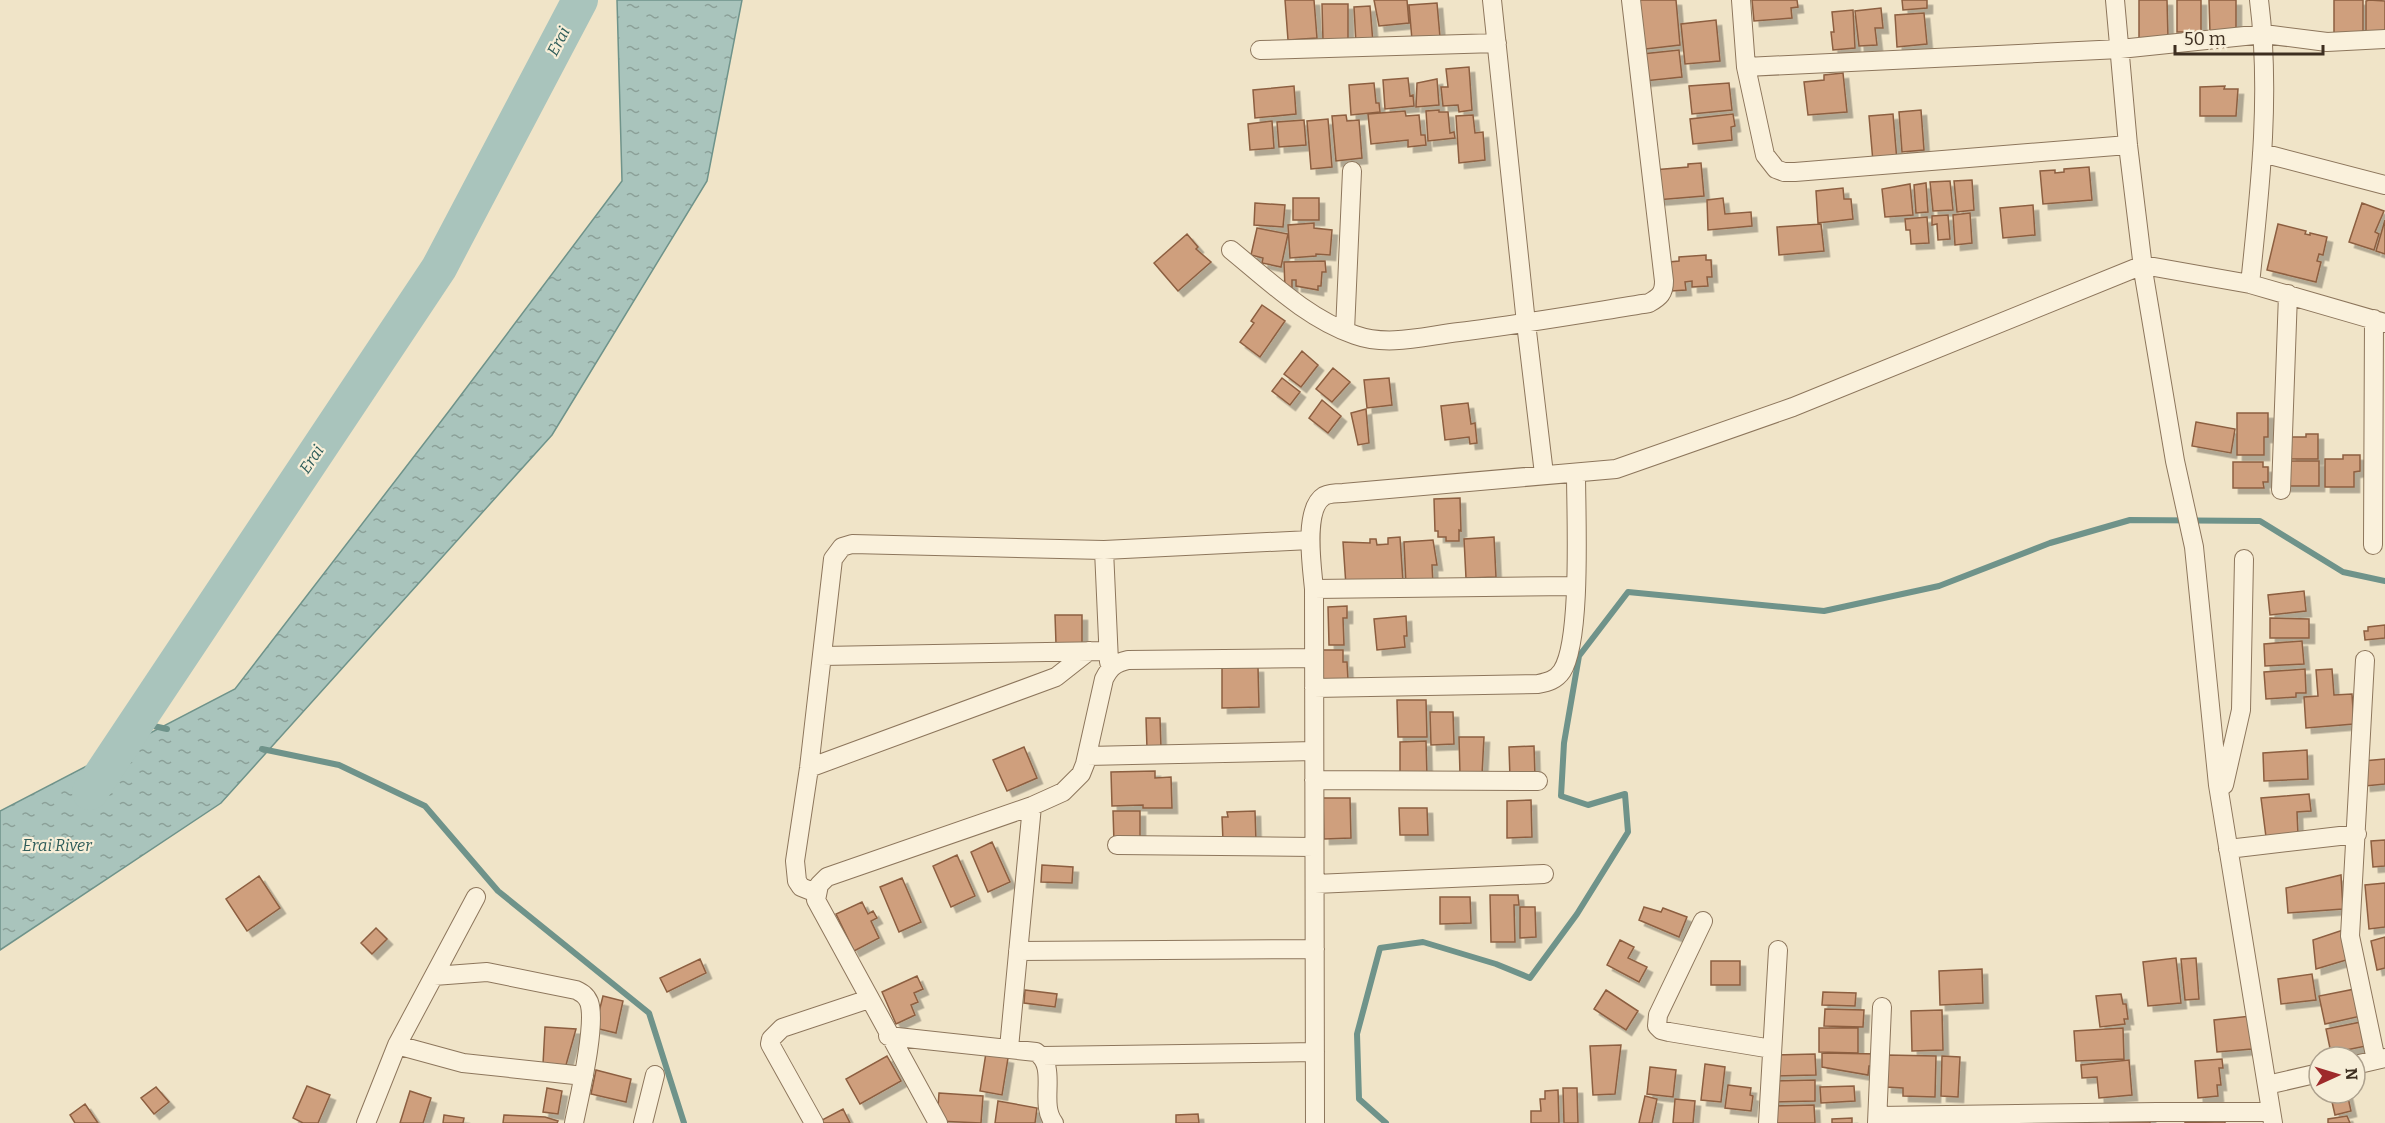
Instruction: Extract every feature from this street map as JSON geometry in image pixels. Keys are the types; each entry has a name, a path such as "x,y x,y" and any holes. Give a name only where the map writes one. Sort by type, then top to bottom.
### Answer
{"street":[{"path":"1492,0 1526,323 1545,474"},
{"path":"1231,250 1287,296 1329,324 1356,336 1388,341 1526,323 1649,303 1658,298 1664,290 1631,0"},
{"path":"1741,0 1746,67 1765,155 1776,169 1784,172 2128,145"},
{"path":"1882,1007 1877,1120 2272,1118 2220,798 2194,548 2175,461 2142,265 2115,0"},
{"path":"2250,284 2262,153 2264,34 2259,0"},
{"path":"1746,67 2120,49 2264,34 2326,42 2385,39"},
{"path":"1260,50 1497,44"},
{"path":"2262,153 2385,186"},
{"path":"1345,331 1352,171"},
{"path":"1315,1123 1314,589 1310,540 1315,507 1323,497 1545,474 1616,470 1793,407 2142,265 2250,284 2379,321 2373,545"},
{"path":"2281,490 2288,294"},
{"path":"1314,688 1538,684 1556,678 1563,670 1573,635 1576,473"},
{"path":"816,893 801,887 797,881 795,869 833,559 842,547 852,544 1104,550 1310,540"},
{"path":"938,1123 888,1036 816,900 816,893 819,885 827,877 1032,806 1068,788 1081,774 1109,659 1104,550"},
{"path":"2220,798 2241,710 2244,559"},
{"path":"1314,589 1575,586"},
{"path":"822,656 1089,651 1118,662 1314,658"},
{"path":"809,768 1056,677 1089,651"},
{"path":"2365,660 2350,936 2380,1059"},
{"path":"1087,756 1314,751"},
{"path":"1314,780 1538,782"},
{"path":"1009,1048 1032,806"},
{"path":"2228,849 2357,834"},
{"path":"1117,845 1314,847"},
{"path":"1315,884 1544,874"},
{"path":"366,1123 397,1045 476,897"},
{"path":"1703,921 1658,1015 1657,1026 1661,1030 1670,1032 1772,1049"},
{"path":"1018,951 1315,949"},
{"path":"1768,1123 1778,950"},
{"path":"434,976 487,972 576,990 585,995 590,1004 591,1016 584,1076 574,1123"},
{"path":"814,1123 770,1044 771,1038 782,1028 869,999"},
{"path":"888,1036 1030,1050 1042,1056 1315,1052"},
{"path":"397,1045 463,1063 584,1076"},
{"path":"1042,1056 1047,1065 1048,1112 1054,1123"},
{"path":"643,1123 655,1075"},
{"path":"2267,1085 2307,1076"}],"water":[{"name":"Erai River","path":"617,0 742,0 707,181 552,435 221,803 0,950 0,811 235,689 622,181"}],"building":[{"path":"1285,0 1314,0 1317,38 1288,40"},
{"path":"1374,0 1407,0 1409,23 1379,26"},
{"path":"1633,0 1676,0 1680,45 1637,50"},
{"path":"1752,0 1797,0 1798,7 1791,8 1792,18 1754,21"},
{"path":"1902,0 1927,0 1927,8 1903,10"},
{"path":"2139,0 2167,0 2168,38 2139,39"},
{"path":"2177,0 2201,0 2201,32 2177,32"},
{"path":"2209,0 2236,0 2236,33 2210,33"},
{"path":"2334,0 2363,0 2363,35 2334,35"},
{"path":"2366,1 2385,1 2385,33 2366,33"},
{"path":"1437,3 1440,37 1412,40 1409,5"},
{"path":"1322,4 1348,4 1348,40 1323,41"},
{"path":"1370,6 1373,43 1356,44 1354,7"},
{"path":"1881,8 1883,28 1875,28 1877,45 1859,46 1855,11"},
{"path":"1853,10 1855,48 1833,50 1832,12"},
{"path":"1924,13 1927,44 1897,47 1895,15"},
{"path":"1716,20 1720,61 1685,64 1681,24"},
{"path":"1679,50 1682,77 1644,81 1642,54"},
{"path":"1469,67 1472,110 1459,112 1458,105 1443,106 1441,87 1448,87 1446,69"},
{"path":"1843,73 1847,112 1808,115 1804,82 1824,80 1824,75"},
{"path":"1408,78 1410,96 1413,95 1414,106 1385,109 1383,80"},
{"path":"1437,79 1439,105 1416,107 1417,83"},
{"path":"1374,83 1376,103 1379,103 1380,112 1351,115 1349,85"},
{"path":"1729,83 1732,110 1692,114 1689,86"},
{"path":"1294,86 1296,114 1255,118 1253,90"},
{"path":"2225,86 2224,89 2238,89 2236,116 2200,116 2200,87"},
{"path":"1439,110 1439,112 1448,112 1450,133 1454,132 1455,138 1428,141 1426,111"},
{"path":"1921,110 1924,150 1902,152 1899,112"},
{"path":"1405,111 1406,116 1419,115 1421,135 1425,135 1426,145 1408,147 1408,140 1371,144 1368,114"},
{"path":"1733,114 1735,126 1731,127 1732,140 1693,144 1690,119"},
{"path":"1893,114 1897,161 1873,162 1869,116"},
{"path":"1346,115 1347,121 1359,120 1362,158 1336,161 1332,116"},
{"path":"1473,115 1475,133 1483,132 1485,160 1459,163 1456,116"},
{"path":"1328,119 1332,167 1311,169 1307,121"},
{"path":"1304,120 1306,145 1279,147 1277,122"},
{"path":"1272,121 1274,148 1250,150 1248,124"},
{"path":"1701,163 1704,196 1656,200 1653,170 1688,167 1688,164"},
{"path":"2089,167 2092,200 2043,204 2040,171 2055,170 2055,173 2064,172 2064,169"},
{"path":"1972,180 1974,210 1957,212 1954,181"},
{"path":"1950,181 1953,210 1933,211 1930,182"},
{"path":"1926,183 1928,212 1916,213 1914,185"},
{"path":"1910,184 1913,215 1885,217 1882,189"},
{"path":"1843,188 1844,199 1851,199 1853,219 1818,223 1816,191"},
{"path":"1293,198 1319,198 1319,220 1293,220"},
{"path":"1723,198 1725,214 1751,212 1752,226 1708,230 1707,200"},
{"path":"1255,203 1285,205 1283,227 1254,225"},
{"path":"2362,203 2384,211 2375,232 2379,234 2374,250 2349,242"},
{"path":"2033,205 2035,235 2003,238 2000,208"},
{"path":"1970,213 1972,243 1955,245 1953,215"},
{"path":"1948,215 1950,239 1938,240 1937,224 1932,225 1932,216"},
{"path":"1927,217 1929,243 1911,244 1910,230 1906,230 1905,219"},
{"path":"2385,220 2385,254 2376,251"},
{"path":"1314,223 1314,228 1332,230 1330,255 1316,254 1316,256 1290,258 1288,225"},
{"path":"1821,224 1824,251 1779,255 1777,227"},
{"path":"2278,224 2306,231 2305,234 2327,237 2323,255 2319,254 2317,261 2321,262 2316,282 2267,270"},
{"path":"1257,228 1288,234 1281,267 1262,263 1263,258 1251,255"},
{"path":"1187,234 1198,247 1196,249 1211,262 1178,291 1154,263"},
{"path":"1706,255 1706,260 1711,260 1712,277 1707,277 1708,286 1692,287 1692,281 1685,282 1686,290 1671,291 1669,262 1679,261 1679,257"},
{"path":"1325,261 1326,272 1322,272 1321,286 1318,286 1318,290 1296,286 1296,280 1292,280 1292,288 1285,289 1284,262"},
{"path":"1262,305 1285,321 1260,357 1240,342 1254,323 1251,321"},
{"path":"1302,351 1318,365 1301,387 1284,374"},
{"path":"1333,368 1350,382 1332,402 1316,389"},
{"path":"1282,378 1300,392 1290,405 1272,391"},
{"path":"1389,378 1392,405 1367,408 1364,380"},
{"path":"1322,400 1341,416 1328,433 1309,418"},
{"path":"1468,403 1471,424 1475,423 1477,443 1470,444 1469,437 1445,440 1441,406"},
{"path":"1366,409 1369,443 1358,445 1351,413"},
{"path":"2237,413 2268,413 2268,437 2264,437 2264,455 2237,455"},
{"path":"2196,422 2235,429 2231,453 2192,446"},
{"path":"2306,434 2318,434 2318,459 2291,459 2291,437 2306,437"},
{"path":"2343,455 2360,455 2360,471 2354,472 2354,487 2325,487 2325,459 2343,459"},
{"path":"2285,461 2319,461 2319,486 2285,486"},
{"path":"2233,462 2263,462 2263,467 2268,467 2268,482 2263,482 2264,488 2233,488"},
{"path":"1460,498 1459,541 1446,541 1446,537 1438,537 1438,531 1435,531 1434,499"},
{"path":"1400,537 1403,582 1346,586 1343,542 1370,543 1370,539 1376,539 1377,545 1388,544 1388,538"},
{"path":"1494,537 1496,577 1466,578 1464,539"},
{"path":"1433,540 1437,565 1432,565 1433,584 1406,585 1404,542"},
{"path":"2304,591 2306,611 2270,615 2268,595"},
{"path":"1347,606 1347,618 1343,618 1344,645 1329,645 1328,607"},
{"path":"1055,615 1082,615 1082,643 1056,644"},
{"path":"1406,616 1405,647 1377,650 1374,619"},
{"path":"2270,618 2309,619 2309,638 2270,638"},
{"path":"2385,625 2385,638 2365,640 2364,631 2368,631 2368,627"},
{"path":"2302,641 2304,664 2265,666 2264,644"},
{"path":"1317,650 1343,650 1343,662 1347,662 1348,680 1317,687"},
{"path":"1222,667 1258,667 1259,707 1222,708"},
{"path":"2305,669 2306,693 2296,693 2296,697 2266,699 2264,672"},
{"path":"2332,669 2334,695 2352,694 2354,724 2306,728 2304,697 2318,696 2316,670"},
{"path":"1397,700 1426,700 1427,737 1398,737"},
{"path":"1430,712 1453,712 1454,744 1431,745"},
{"path":"1146,718 1160,718 1161,748 1147,749"},
{"path":"1459,737 1484,737 1482,775 1460,775"},
{"path":"1426,741 1427,776 1400,777 1400,742"},
{"path":"1534,746 1535,777 1510,778 1509,747"},
{"path":"1024,747 1037,778 1007,791 993,760"},
{"path":"2307,750 2308,779 2264,781 2263,753"},
{"path":"2385,759 2385,784 2365,786 2363,761"},
{"path":"1155,771 1155,778 1171,777 1172,808 1143,808 1143,805 1112,806 1111,772"},
{"path":"2309,794 2311,811 2297,812 2298,835 2266,837 2261,798"},
{"path":"1323,798 1350,798 1351,838 1324,839"},
{"path":"1531,800 1532,837 1507,838 1507,801"},
{"path":"1399,808 1427,808 1428,835 1400,835"},
{"path":"1113,811 1140,811 1140,843 1114,843"},
{"path":"1255,811 1256,842 1223,841 1222,817 1228,817 1227,812"},
{"path":"2385,840 2385,866 2373,867 2371,841"},
{"path":"992,842 1010,882 988,892 971,852"},
{"path":"957,855 975,896 951,907 933,866"},
{"path":"1042,865 1073,867 1072,883 1041,882"},
{"path":"2341,875 2343,909 2288,913 2286,888"},
{"path":"259,876 280,908 247,931 226,899"},
{"path":"902,878 921,922 899,932 880,887"},
{"path":"2385,883 2385,927 2369,929 2365,885"},
{"path":"1490,895 1518,895 1519,905 1514,905 1515,942 1491,942"},
{"path":"1440,897 1470,897 1471,923 1440,924"},
{"path":"862,902 868,914 873,911 877,918 871,921 879,938 854,951 836,914"},
{"path":"1520,907 1535,907 1536,937 1520,938"},
{"path":"1644,907 1661,912 1663,908 1687,917 1679,937 1639,920"},
{"path":"376,928 387,939 372,954 361,943"},
{"path":"2349,928 2353,958 2316,969 2313,940"},
{"path":"2385,937 2385,968 2377,970 2371,941"},
{"path":"1620,940 1634,947 1628,958 1647,967 1639,982 1607,965"},
{"path":"2176,958 2181,1003 2148,1006 2143,962"},
{"path":"2196,958 2199,999 2185,1000 2181,959"},
{"path":"700,959 706,973 667,992 660,978"},
{"path":"1711,961 1740,961 1740,985 1711,985"},
{"path":"1982,969 1983,1003 1940,1005 1939,971"},
{"path":"2312,974 2316,1000 2281,1004 2278,979"},
{"path":"917,976 923,989 914,993 918,1002 911,1005 915,1015 896,1024 882,992"},
{"path":"2355,989 2361,1016 2325,1024 2319,996"},
{"path":"1025,990 1057,994 1055,1007 1024,1003"},
{"path":"1606,990 1638,1011 1626,1030 1594,1009"},
{"path":"1823,992 1856,993 1855,1006 1822,1005"},
{"path":"2121,994 2123,1004 2126,1004 2128,1019 2124,1019 2125,1024 2100,1027 2096,996"},
{"path":"603,996 623,1001 616,1033 595,1028"},
{"path":"1825,1009 1864,1010 1863,1027 1824,1026"},
{"path":"1942,1010 1943,1050 1912,1051 1911,1011"},
{"path":"2251,1016 2252,1049 2217,1052 2214,1020"},
{"path":"2361,1022 2366,1045 2329,1045 2326,1029"},
{"path":"545,1027 576,1029 566,1065 543,1064"},
{"path":"1819,1028 1858,1028 1858,1053 1819,1052"},
{"path":"2123,1028 2124,1059 2076,1061 2074,1031"},
{"path":"1621,1045 1615,1094 1593,1095 1590,1046"},
{"path":"986,1053 1008,1058 1002,1095 980,1091"},
{"path":"1822,1053 1878,1054 1878,1066 1869,1066 1868,1075 1822,1067"},
{"path":"1815,1054 1816,1075 1775,1076 1775,1055"},
{"path":"1886,1055 1936,1056 1935,1097 1903,1096 1903,1088 1886,1087"},
{"path":"887,1056 901,1081 860,1104 846,1079"},
{"path":"1942,1056 1960,1057 1958,1097 1941,1096"},
{"path":"2222,1059 2223,1068 2219,1068 2221,1085 2217,1085 2218,1096 2198,1098 2195,1061"},
{"path":"2129,1060 2132,1095 2099,1098 2097,1077 2082,1078 2081,1065"},
{"path":"1705,1064 1725,1067 1721,1102 1701,1100"},
{"path":"1650,1067 1676,1070 1673,1097 1647,1094"},
{"path":"596,1070 631,1079 626,1102 591,1094"},
{"path":"1815,1080 1815,1101 1773,1102 1773,1081"},
{"path":"1728,1085 1751,1088 1750,1095 1753,1096 1751,1111 1725,1108"},
{"path":"307,1086 330,1095 318,1123 303,1123 293,1118"},
{"path":"1854,1086 1855,1101 1821,1103 1820,1087"},
{"path":"156,1087 169,1102 154,1114 141,1098"},
{"path":"547,1088 562,1091 558,1114 543,1112"},
{"path":"1563,1088 1577,1088 1578,1123 1564,1123"},
{"path":"1558,1090 1559,1123 1531,1123 1531,1111 1541,1111 1540,1099 1545,1099 1545,1091"},
{"path":"410,1091 431,1098 423,1123 400,1123"},
{"path":"939,1093 983,1096 981,1123 937,1121"},
{"path":"1645,1096 1657,1099 1652,1123 1639,1123"},
{"path":"1675,1099 1695,1101 1693,1123 1673,1123"},
{"path":"998,1101 1037,1108 1035,1123 995,1123"},
{"path":"85,1104 98,1123 75,1123 70,1115"},
{"path":"1814,1105 1815,1123 1773,1123 1773,1106"},
{"path":"2333,1105 2350,1105 2351,1111 2335,1115"},
{"path":"843,1109 850,1123 823,1123 822,1120"},
{"path":"1198,1114 1199,1123 1176,1123 1176,1115"},
{"path":"444,1115 464,1118 463,1123 443,1123"},
{"path":"504,1115 545,1117 558,1121 557,1123 503,1123"},
{"path":"2150,1115 2150,1123 2110,1123 2110,1116"},
{"path":"2347,1116 2350,1123 2328,1123 2328,1119"},
{"path":"1852,1118 1852,1123 1832,1123 1832,1119"},
{"path":"2225,1121 2225,1123 2185,1123 2185,1122"}],"waterway":[{"name":"Erai","path":"90,792 439,268 580,0"},
{"path":"1386,1123 1359,1099 1357,1034 1380,948 1423,942 1496,964 1530,978 1577,914 1628,832 1625,794 1588,805 1561,796 1564,743 1579,656 1628,592 1824,611 1939,586 2050,543 2130,520 2260,521 2343,572 2385,581"},
{"path":"136,722 167,729"},
{"path":"262,749 339,765 425,806 498,891 649,1013 684,1123"}]}
